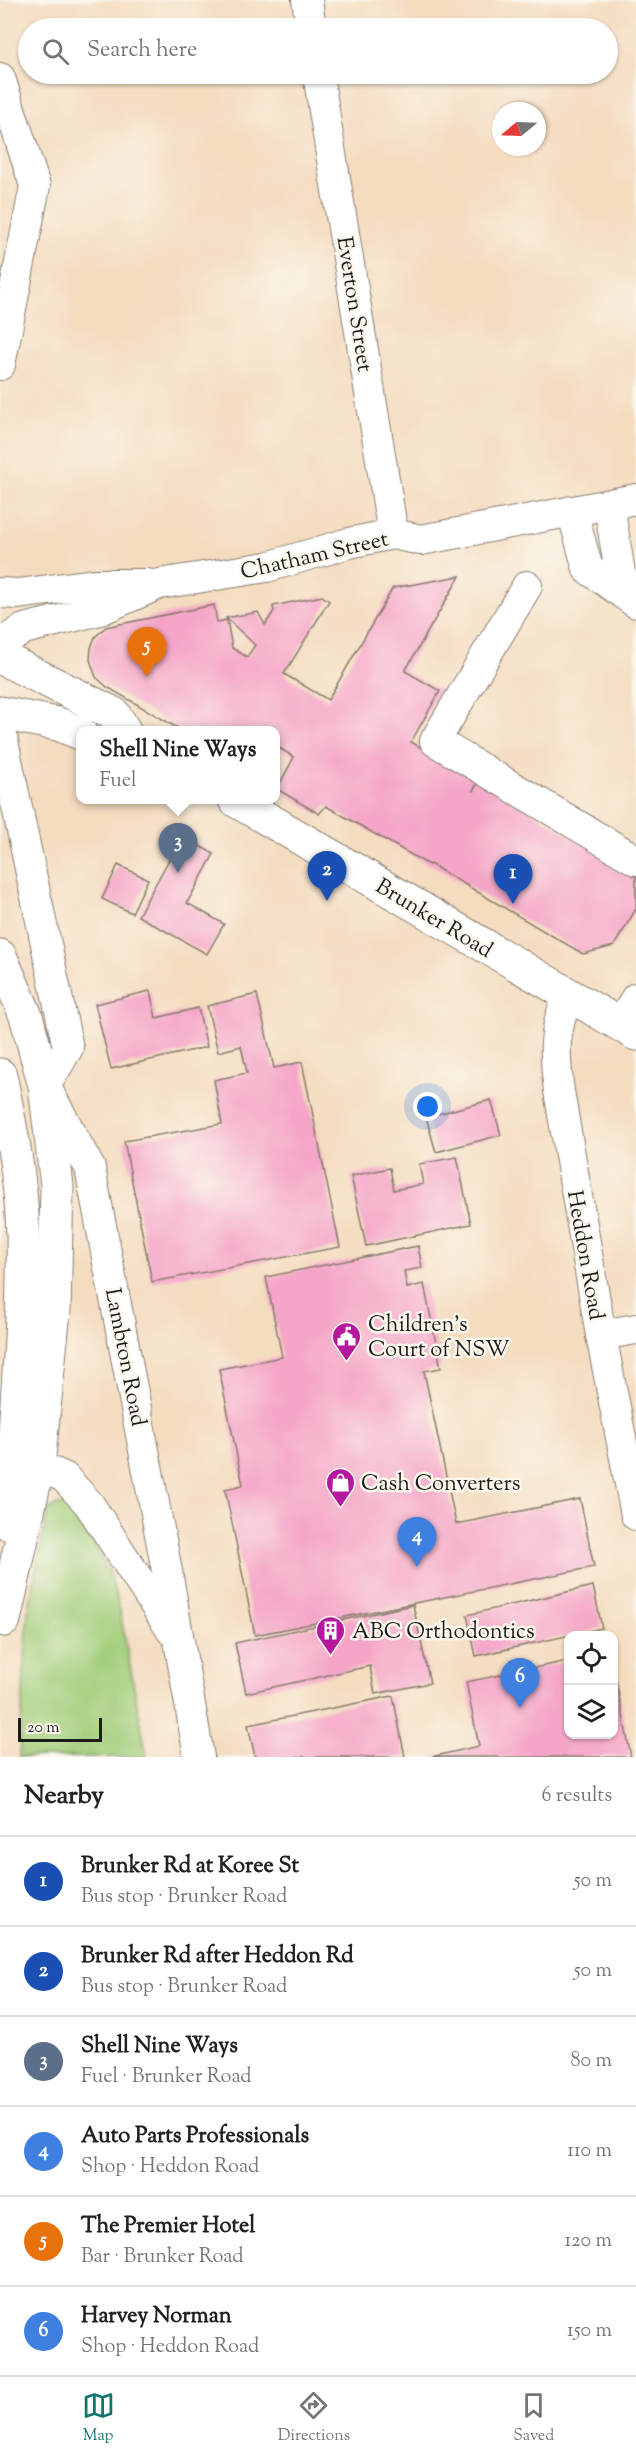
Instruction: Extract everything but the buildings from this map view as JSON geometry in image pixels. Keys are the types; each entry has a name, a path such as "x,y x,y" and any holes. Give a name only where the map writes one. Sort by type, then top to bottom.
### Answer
{"main road":[{"path":"0,657 114,714 122,726"},
{"path":"0,713 58,724 76,732"},
{"name":"Brunker Road","path":"242,804 568,996 631,1019"},
{"name":"Lambton Road","path":"0,956 26,1016 45,1086 57,1186 54,1311 17,1462"},
{"name":"Lambton Road","path":"0,1076 14,1146 23,1233 17,1462 2,1634"}],"street":[{"path":"306,0 309,18"},
{"path":"0,78 35,186 0,365"},
{"name":"Everton Street","path":"320,84 393,534"},
{"path":"622,502 620,573 636,603"},
{"name":"Chatham Street","path":"0,644 24,629 100,610 159,584 267,567 349,543 393,534 421,540 622,502"},
{"path":"572,511 588,569 636,603"},
{"path":"0,593 18,594 94,584 159,584"},
{"path":"527,586 435,741 636,860"},
{"path":"0,727 68,1048 45,1086"},
{"name":"Heddon Road","path":"568,996 558,1021 555,1055 601,1335 636,1515"},
{"name":"Lambton Road","path":"45,1086 90,1168 163,1548 199,1757"},
{"path":"601,1335 636,1329"},
{"name":"Lambton Road","path":"17,1462 64,1477 89,1504 177,1639"}],"green space":[{"path":"57,1505 67,1505 75,1510 109,1571 119,1607 147,1757 19,1757 28,1612 48,1510"}],"place":[{"name":"The Premier Hotel","path":"147,677"},
{"name":"Shell Nine Ways","path":"178,873"},
{"name":"Brunker Rd after Heddon Rd","path":"327,901"},
{"name":"Brunker Rd at Koree St","path":"513,904"},
{"name":"Children's Court of NSW","path":"347,1362"},
{"name":"Cash Converters","path":"340,1508"},
{"name":"Auto Parts Professionals","path":"417,1567"},
{"name":"ABC Orthodontics","path":"331,1656"},
{"name":"Harvey Norman","path":"520,1708"}]}
